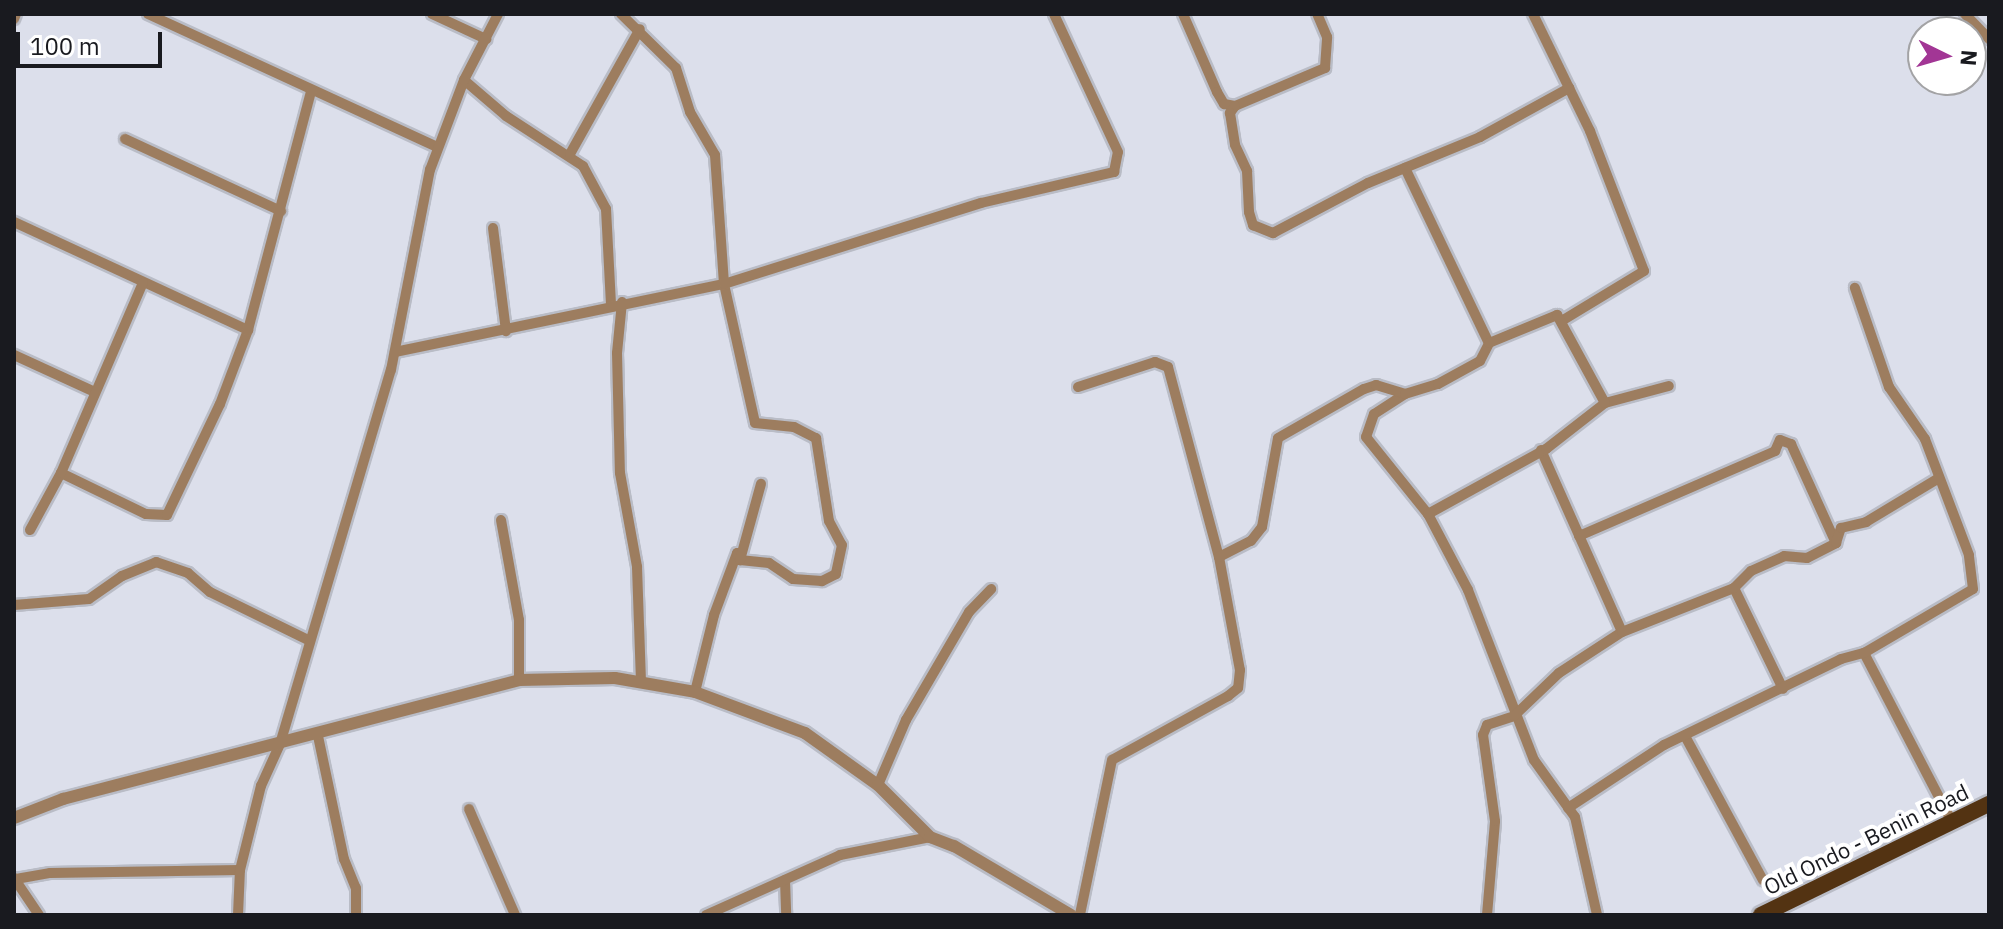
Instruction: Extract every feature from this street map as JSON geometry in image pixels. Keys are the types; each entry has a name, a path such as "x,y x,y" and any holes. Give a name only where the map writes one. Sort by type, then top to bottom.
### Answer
{"main road":[{"name":"Old Ondo - Benin Road","path":"1761,915 1989,804"}],"street":[{"path":"148,14 437,147"},
{"path":"432,14 486,39"},
{"path":"238,915 240,870 261,786 280,744 395,352 418,212 437,147 464,80 498,14"},
{"path":"621,14 640,29 676,68 690,112 715,155 724,284 755,423 794,427 816,438 829,521 842,545 836,574 822,581 793,579 769,563 740,560"},
{"path":"395,352 506,331 617,303 724,284 981,203 1114,172 1118,152 1054,14"},
{"path":"1183,14 1217,92 1224,104 1235,106"},
{"path":"1317,14 1327,37 1325,68 1235,106 1230,113 1235,145 1247,171 1249,212 1253,225 1263,232 1273,233 1405,168 1480,137 1569,88"},
{"path":"1533,14 1569,88 1644,271 1563,320"},
{"path":"1965,14 1989,39"},
{"path":"570,154 640,29"},
{"path":"464,80 506,116 570,154 583,166 606,209 617,303 620,473 637,567 641,681"},
{"path":"61,473 146,514 167,515 220,404 248,330 311,91"},
{"path":"125,139 281,211"},
{"path":"1405,168 1489,343"},
{"path":"14,222 248,330"},
{"path":"493,228 506,331"},
{"path":"30,530 61,473 143,283"},
{"path":"1568,808 1642,757 1841,659 1864,653 1973,589 1969,555 1925,439 1889,387 1855,288"},
{"path":"1597,915 1586,850 1568,808 1534,760 1514,716 1494,652 1428,514 1366,437 1374,414 1405,394 1438,384 1480,361 1489,343 1557,315 1563,320 1605,403"},
{"path":"14,355 95,392"},
{"path":"1078,387 1155,362 1168,367 1219,557 1240,670 1238,688 1114,756 1080,915"},
{"path":"1219,557 1251,541 1262,527 1278,438 1364,389 1376,385 1405,394"},
{"path":"1428,514 1541,450 1605,403 1669,386"},
{"path":"1579,536 1775,451 1780,440 1791,444 1836,543"},
{"path":"1541,450 1622,632"},
{"path":"1487,915 1495,821 1483,735 1494,720 1514,716 1559,673 1622,632 1734,588 1751,571 1784,556 1807,558 1836,543 1841,528 1866,522 1939,478"},
{"path":"740,560 761,484"},
{"path":"501,520 518,609 519,680"},
{"path":"695,692 714,615 737,553 740,560"},
{"path":"14,605 89,599 122,576 156,562 188,573 210,592 310,641"},
{"path":"1734,588 1783,689"},
{"path":"878,785 906,720 969,612 991,589"},
{"path":"1864,653 1952,822"},
{"path":"14,818 63,799 318,736 519,680 641,681 695,692 805,733 878,785 930,837 954,846 1071,915"},
{"path":"318,736 344,859 356,888 356,915"},
{"path":"1685,736 1763,880"},
{"path":"469,809 515,915"},
{"path":"706,915 840,855 930,837"},
{"path":"39,915 15,878 50,873 240,870"},
{"path":"785,880 786,915"}]}
